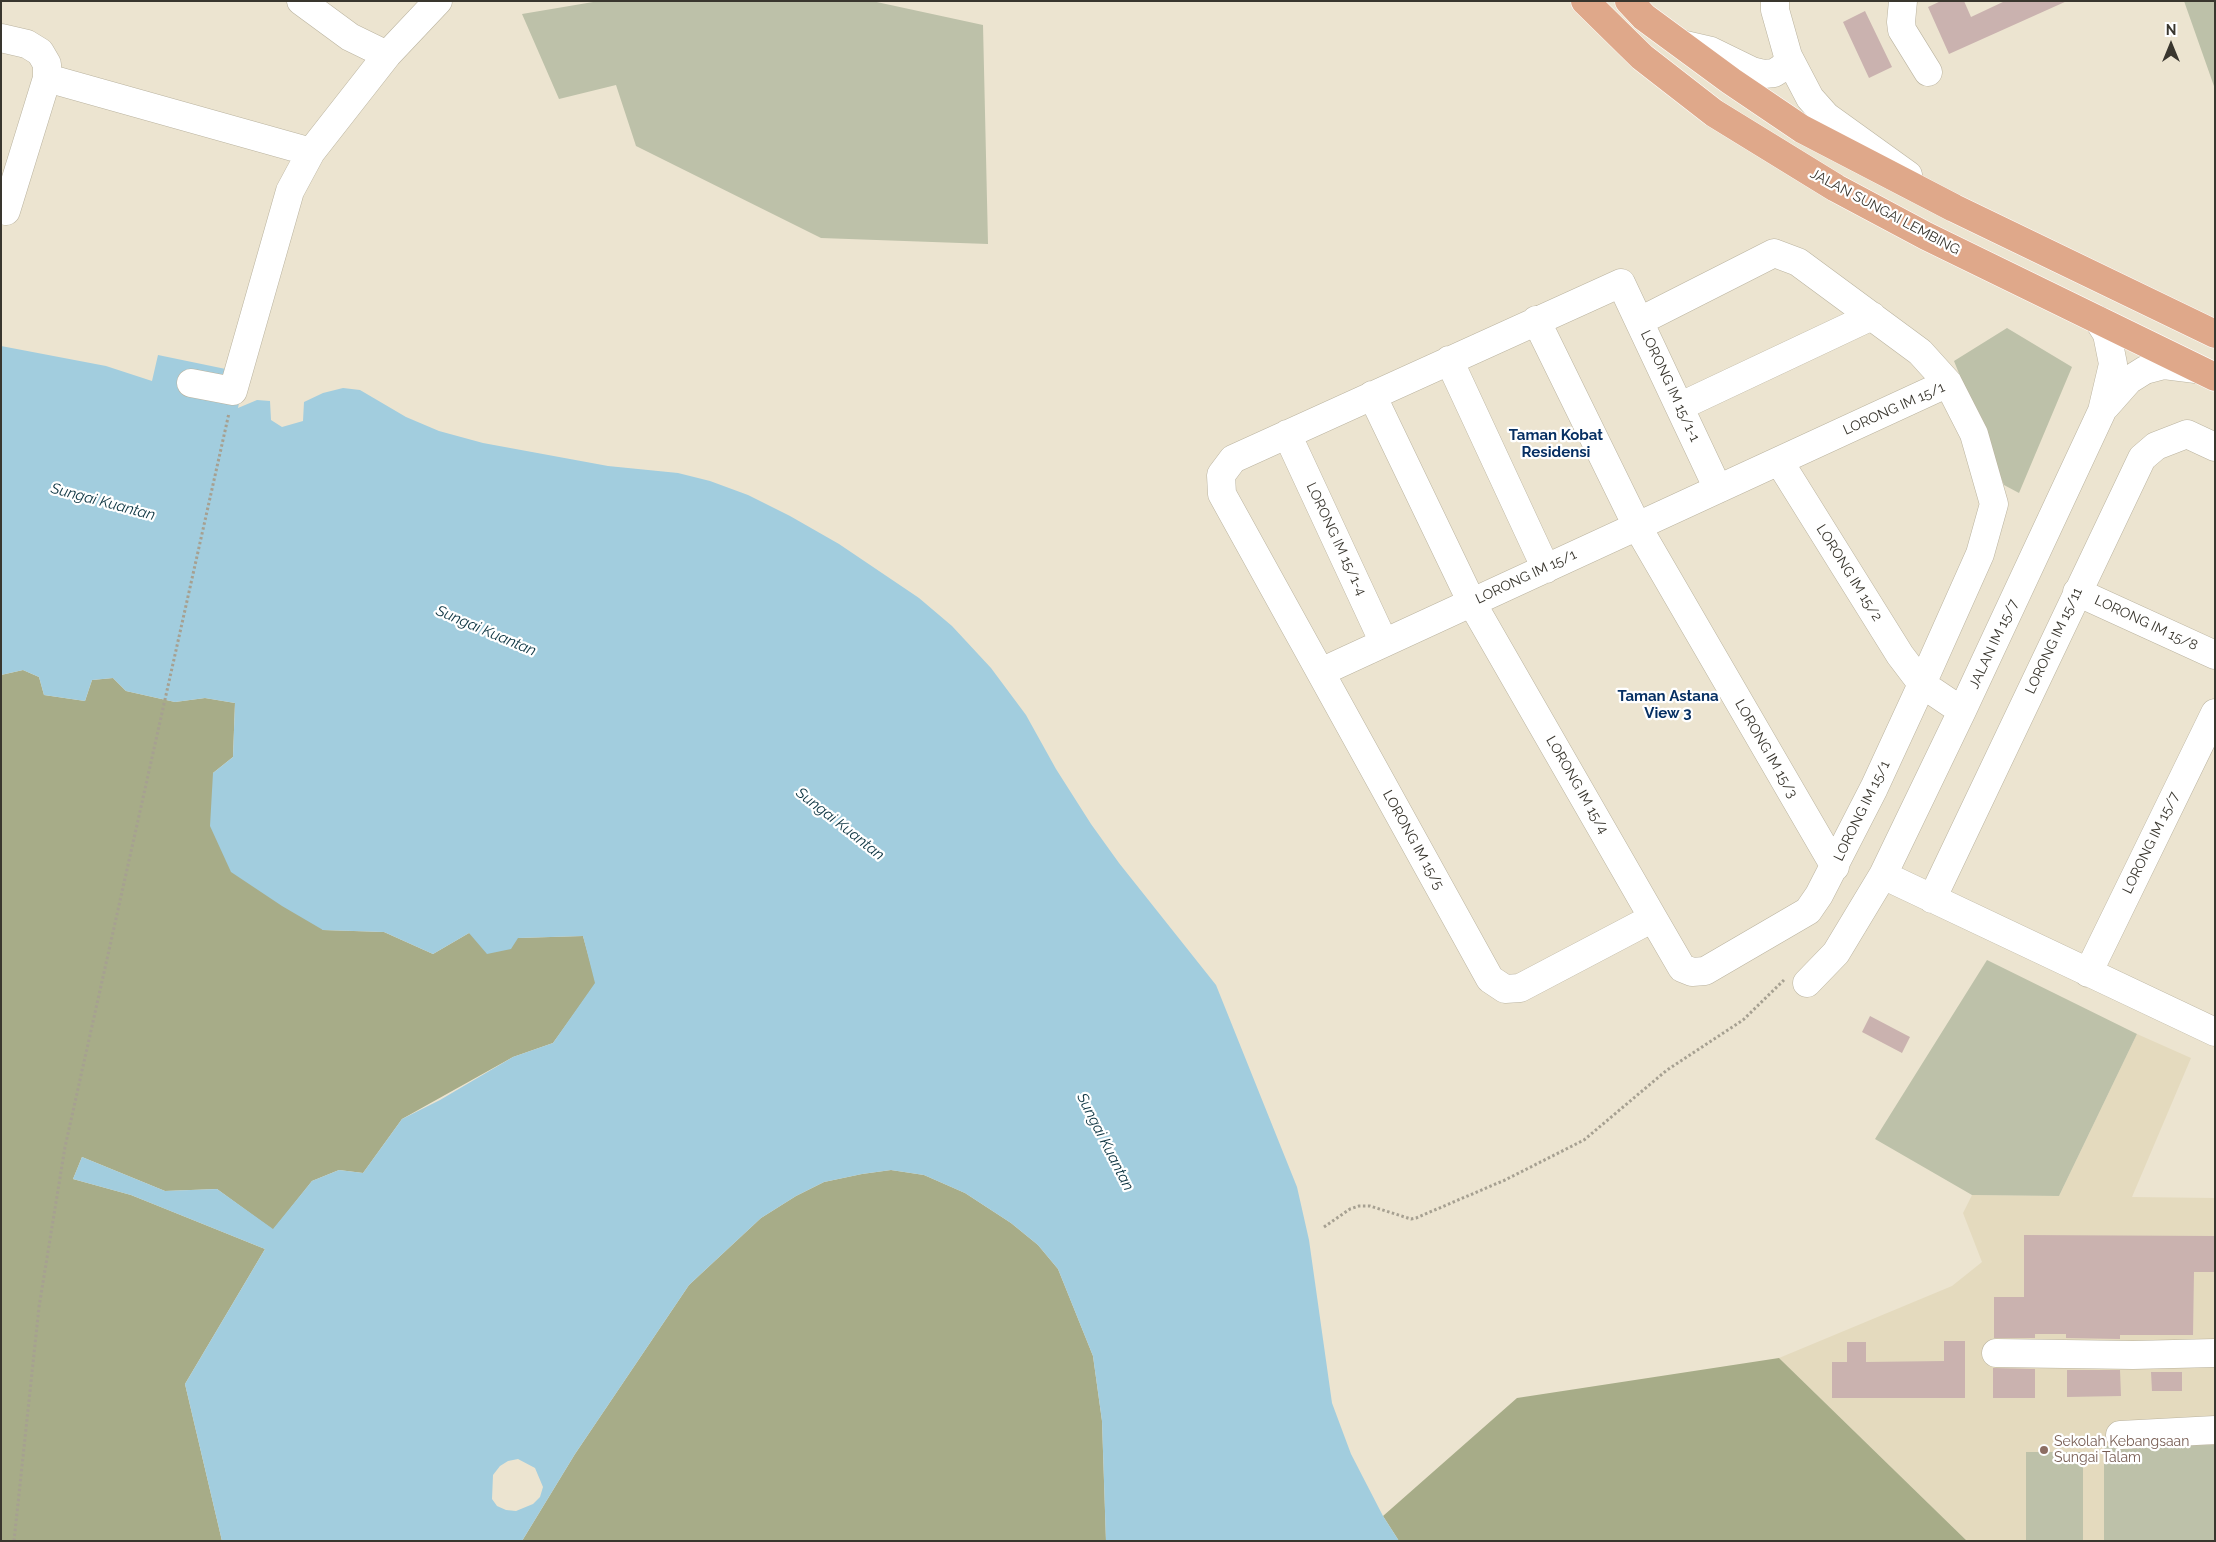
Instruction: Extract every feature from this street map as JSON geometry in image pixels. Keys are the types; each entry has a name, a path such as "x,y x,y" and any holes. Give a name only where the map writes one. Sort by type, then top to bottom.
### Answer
{"main road":[{"name":"JALAN SUNGAI LEMBING","path":"1585,1 1642,56 1714,113 1836,188 1926,236 2205,373"},
{"path":"1629,1 1644,17 1685,45 1731,81 1802,129 1954,208 2215,334"}],"street":[{"path":"301,1 350,37 387,55"},
{"path":"191,383 234,391 290,191 311,152 387,55 438,1"},
{"path":"1775,1 1775,10 1788,56 1810,98 1826,116 1954,208"},
{"path":"1903,1 1902,30 1928,72"},
{"path":"1,38 28,44 40,52 47,64 48,78 6,211"},
{"path":"1685,45 1711,51 1752,71 1764,74 1774,73 1782,68 1788,61 1788,56"},
{"path":"48,78 311,152"},
{"path":"1640,321 1774,253 1798,262 1872,316 1920,352 1948,383"},
{"name":"LORONG IM 15/5","path":"1621,283 1233,459 1221,475 1222,494 1490,979 1505,989 1520,988 1653,918"},
{"name":"LORONG IM 15/1-1","path":"1621,283 1681,406 1718,489"},
{"path":"1681,406 1872,316"},
{"name":"LORONG IM 15/3","path":"1536,320 1637,526 1835,867"},
{"path":"2098,320 2107,334 2113,364 2102,411"},
{"path":"1449,360 1546,568"},
{"path":"2102,411 2129,380 2145,370 2164,365 2205,373"},
{"name":"LORONG IM 15/1","path":"1321,672 1948,383 1974,434 1994,504 1980,554 1922,684 1835,867 1808,911 1705,971 1692,972 1682,968"},
{"name":"LORONG IM 15/4","path":"1372,395 1472,602 1682,968"},
{"name":"JALAN IM 15/7","path":"1807,982 1836,953 1882,875 1962,711 2102,411"},
{"name":"LORONG IM 15/1-4","path":"1288,434 1384,643"},
{"name":"LORONG IM 15/11","path":"1932,899 2142,458 2156,446 2187,434 2215,447"},
{"name":"LORONG IM 15/2","path":"1779,461 1900,655 1922,684 1962,711"},
{"name":"LORONG IM 15/8","path":"2077,592 2215,655"},
{"name":"LORONG IM 15/7","path":"2088,973 2215,713"},
{"path":"1882,875 2215,1032"},
{"path":"1996,1353 2133,1355 2215,1353"},
{"path":"2120,1435 2215,1430"}],"path":[{"path":"14,1541 39,1307 65,1146 168,694 229,413"},
{"path":"1324,1227 1350,1209 1359,1206 1370,1206 1411,1219 1416,1218 1505,1180 1584,1140 1667,1070 1743,1020 1787,978 1795,976 1807,982"}],"shaded area":[{"name":"Sekolah Kebangsaan Sungai Talam","path":"2137,1034 2191,1058 2132,1197 2215,1198 2215,1541 1967,1541 1779,1358 1952,1286 1982,1262 1963,1213 1972,1195 2059,1196"}],"green space":[{"path":"599,1 872,1 983,25 988,244 821,238 636,146 616,85 559,99 522,14"},
{"path":"2184,1 2215,1 2215,89"},
{"path":"2007,328 2072,367 2019,493 2004,485 1954,361"},
{"path":"23,670 39,677 44,695 85,701 92,680 113,678 126,691 175,702 205,698 235,703 233,757 213,773 323,930 384,932 433,954 469,933 518,938 583,936 596,983 553,1043 513,1057 402,1119 363,1173 339,1170 312,1181 273,1230 217,1189 165,1191 82,1157 73,1179 131,1195 265,1249 185,1384 222,1541 1,1541 1,675"},
{"path":"1987,960 2137,1034 2059,1196 1972,1195 1875,1139"},
{"path":"891,1170 924,1175 965,1193 1011,1223 1038,1245 1058,1269 1093,1356 1102,1421 1106,1541 522,1541 575,1454 689,1285 761,1218 796,1196 824,1182"},
{"path":"1779,1358 1967,1541 1399,1541 1383,1516 1517,1398"},
{"path":"2215,1445 2215,1541 2104,1541 2104,1446"},
{"path":"2026,1452 2083,1452 2083,1541 2026,1541"}],"water":[{"name":"Sungai Kuantan","path":"1,346 106,366 152,381 158,355 245,373 238,408 257,400 270,401 271,420 282,427 303,421 304,402 323,393 343,388 360,390 406,417 439,431 483,443 608,466 678,473 710,481 748,495 839,544 919,598 952,626 991,668 1026,715 1056,769 1091,824 1119,863 1216,985 1297,1187 1309,1240 1332,1403 1351,1454 1383,1516 1399,1541 1106,1541 1102,1421 1093,1356 1058,1269 1038,1245 1011,1223 965,1193 924,1175 891,1170 824,1182 796,1196 761,1218 689,1285 575,1454 522,1541 222,1541 185,1384 265,1249 131,1195 73,1179 82,1157 165,1191 217,1189 273,1229 312,1181 339,1170 363,1173 402,1119 440,1100 513,1057 553,1043 595,983 583,936 518,938 511,949 487,954 469,933 433,954 384,932 323,930 282,906 231,872 210,826 213,773 233,757 235,703 205,698 175,702 126,691 113,678 92,680 85,701 44,695 39,677 23,670 1,675","holes":["518,1459 535,1468 543,1487 540,1497 533,1504 516,1511 506,1510 497,1506 492,1499 493,1475 500,1466 508,1461"]}],"building":[{"path":"1941,1 1964,1 1971,17 2005,1 2067,1 1949,54 1928,7"},
{"path":"1865,11 1892,67 1869,78 1843,22"},
{"path":"1870,1016 1910,1037 1902,1053 1862,1032"},
{"path":"2024,1235 2215,1236 2215,1272 2194,1272 2193,1335 2120,1335 2120,1339 2066,1338 2066,1334 2035,1334 2035,1338 1994,1338 1994,1297 2024,1297"},
{"path":"1944,1341 1965,1341 1965,1398 1832,1398 1832,1362 1847,1362 1847,1342 1866,1342 1866,1362 1944,1361"},
{"path":"1993,1368 2035,1369 2035,1398 1993,1398"},
{"path":"2067,1370 2120,1370 2121,1396 2067,1397"},
{"path":"2151,1372 2182,1372 2182,1391 2152,1391"}],"place":[{"name":"Sekolah Kebangsaan Sungai Talam","path":"2044,1450"}],"district":[{"name":"Taman Kobat Residensi","path":"1556,444"},
{"name":"Taman Astana View 3","path":"1668,704"}]}
